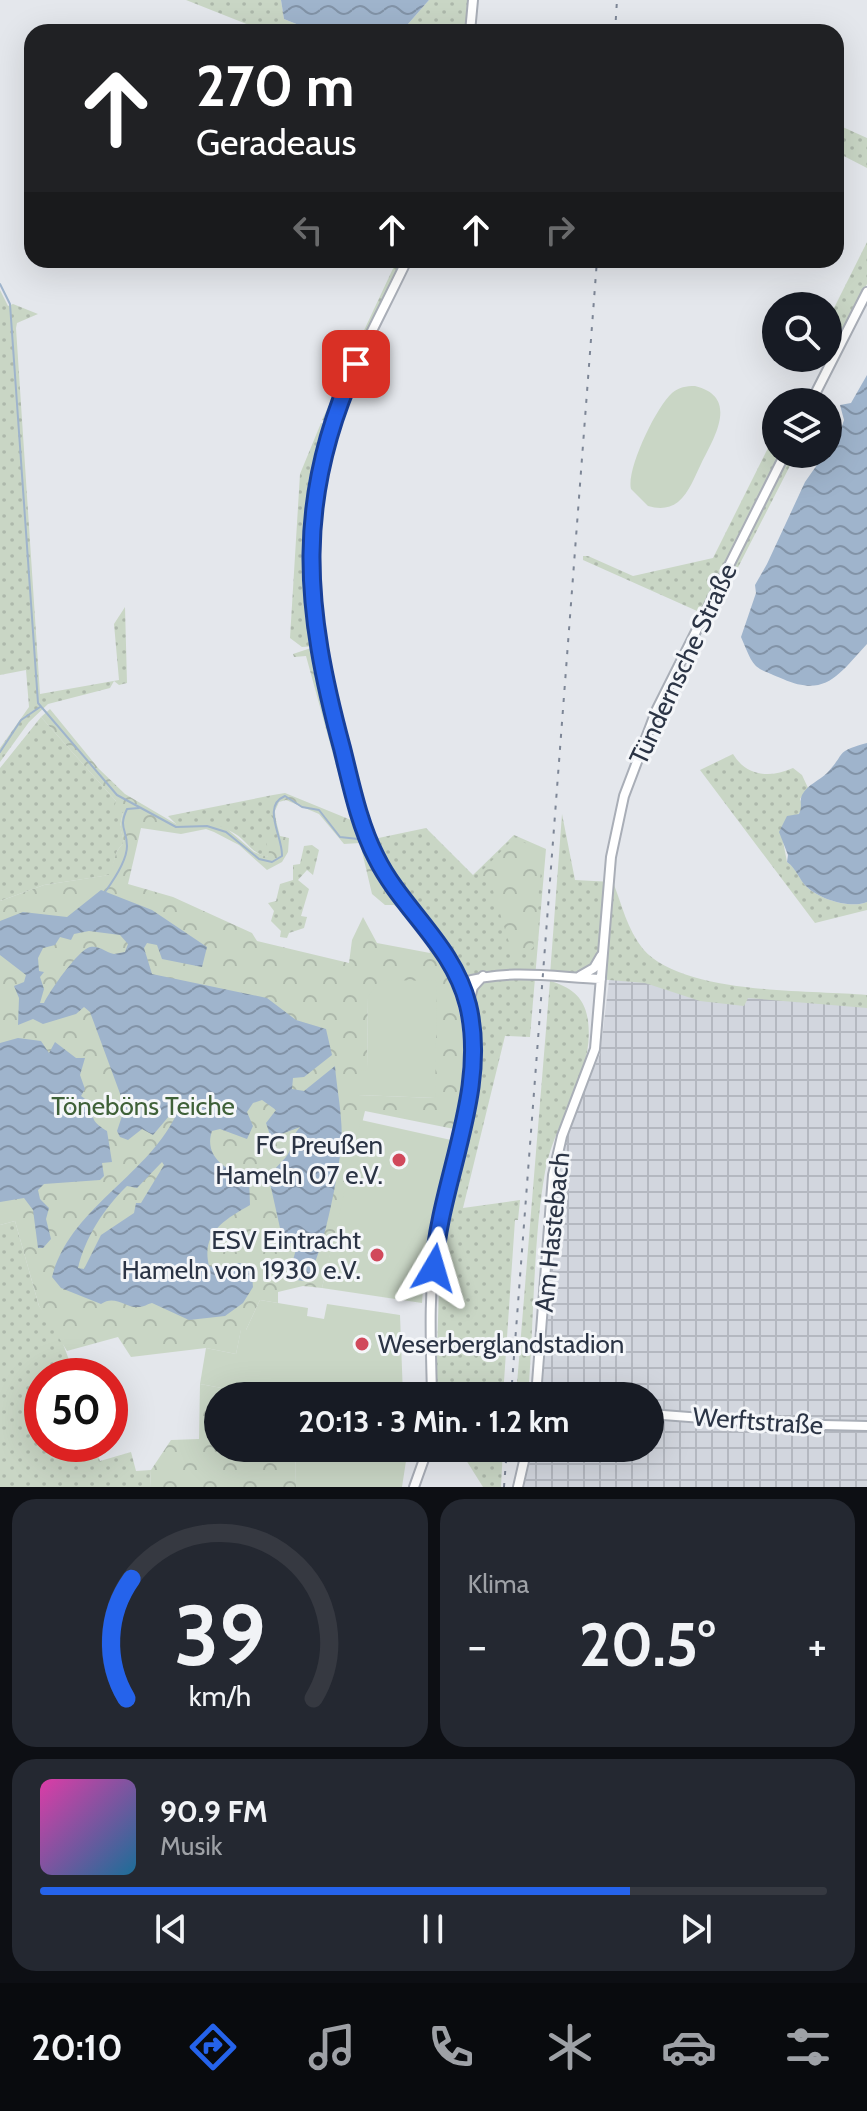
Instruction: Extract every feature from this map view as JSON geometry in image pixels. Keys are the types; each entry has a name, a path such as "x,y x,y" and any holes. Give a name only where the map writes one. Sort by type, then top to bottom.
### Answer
{"main road":[{"path":"471,24 473,0"},
{"path":"403,268 347,384 320,469 312,518 310,569 313,617 325,684 377,859 434,936 461,983 468,1007 471,1068 435,1251 432,1382"},
{"path":"818,388 867,292"},
{"name":"Tündernsche Straße","path":"601,979 618,821 638,752 778,468"},
{"path":"578,977 594,968 604,948"},
{"path":"461,983 483,975 601,979"},
{"path":"468,1007 473,987 483,975"},
{"name":"Am Hastebach","path":"537,1382 554,1166 562,1136 591,1067 601,979"},
{"name":"Werftstraße","path":"664,1415 779,1424 867,1426"},
{"path":"414,1487 423,1462"},
{"path":"518,1487 524,1462"}],"shaded area":[{"path":"610,973 867,1001 867,1487 524,1487 530,1462 664,1462 664,1382 543,1382 559,1166 565,1137 600,1054"}],"green space":[{"path":"186,0 281,0 284,19 296,24 247,24"},
{"path":"429,0 473,0 471,24 408,24"},
{"path":"844,128 867,138 867,168 844,156"},
{"path":"867,242 867,284 842,333 842,292"},
{"path":"393,268 403,268 327,421 322,420"},
{"path":"0,290 8,306 13,304 38,314 17,323 16,328 40,694 119,680 114,624 125,607 127,683 119,685 114,681 110,688 48,704 29,722 0,762 0,748 29,707 26,670 0,675"},
{"path":"695,386 709,391 717,399 720,419 717,431 682,498 667,507 648,506 631,489 638,454 665,400 677,389"},
{"path":"321,423 331,426 312,518 317,646 302,647 290,638 300,474"},
{"path":"762,460 762,468 789,468 715,619 583,560 583,556 633,576 713,558"},
{"name":"Töneböns Teiche","path":"317,646 368,839 344,844 319,814 286,800 279,802 274,813 280,836 289,838 288,852 282,862 267,870 239,845 206,829 181,834 141,828 128,884 173,897 252,933 257,941 349,963 352,940 363,917 377,943 430,953 426,940 449,980 458,1006 462,1033 463,1061 454,1129 365,1111 322,1288 303,1286 278,1292 278,1303 260,1300 246,1330 241,1330 236,1354 206,1348 131,1357 118,1337 67,1351 39,1306 15,1221 0,1225 0,901 44,885 109,875 117,851 124,842 120,827 123,812 114,808 116,801 41,717 50,709 99,769 125,794 176,824 204,823 225,827 254,852 267,857 266,842 278,837 270,811 273,795 285,793 351,820 306,656 294,657 293,654","holes":["368,997 435,1098 358,1095 358,1071 367,1071"]},
{"path":"41,717 116,801 123,812 120,826 124,842 117,851 110,875 44,885 0,901 0,768"},
{"path":"733,754 752,771 768,774 793,768 802,775 808,788 800,799 803,808 782,836 787,862 812,891 844,903 867,902 867,910 815,923 700,770"},
{"path":"273,795 278,838 267,857 254,851 229,830 215,825 176,824 168,816"},
{"path":"562,814 575,880 613,882 637,941 662,964 687,975 748,987 867,995 867,1008 748,998 744,1006 700,1001 645,983 550,975"},
{"path":"426,828 473,875 514,835 546,849 530,1037 505,1036 463,1208 520,1200 518,1220 515,1220 504,1382 436,1382 440,1252 435,1251 464,1118 472,1047 461,982 394,885 369,840"},
{"path":"514,838 543,851 533,948 525,953 511,949 491,884 478,875"},
{"path":"360,843 370,857 394,901 410,920 394,905 385,905 372,894"},
{"path":"312,845 319,850 313,875 307,870 298,880 309,889 301,916 307,917 304,928 289,933 287,938 280,937 281,931 271,921 274,911 268,903 276,901 280,884 293,880 293,865 300,864 304,846"},
{"path":"379,980 437,981 435,1098 358,1095 358,1071 367,1070 368,997"},
{"path":"550,981 570,990 584,1005 589,1041 580,1079 556,1134 545,1172 536,1254 529,1382 517,1382"},
{"path":"361,1120 451,1140 426,1248 422,1303 322,1288"},
{"path":"15,1221 39,1306 59,1333 68,1358 24,1358 24,1462 128,1462 128,1453 131,1452 136,1471 151,1470 150,1487 0,1487 0,1225"},
{"path":"260,1300 308,1308 307,1316 324,1319 327,1304 400,1315 402,1382 200,1384 206,1348 236,1354 241,1329 246,1330"},
{"path":"200,1384 204,1385 204,1462 295,1462 296,1487 150,1487 151,1470 171,1440 199,1439"},
{"path":"295,1462 406,1462 402,1487 296,1487"},
{"path":"467,1462 502,1462 501,1487 483,1487"}],"water":[{"path":"281,0 429,0 408,24 296,24 284,19"},
{"path":"867,375 867,644 831,680 810,686 798,684 756,666 741,637 756,593 755,585 805,482 815,468 842,468 842,405 851,403"},
{"path":"867,743 867,902 836,902 804,884 787,862 788,855 779,832 787,816 799,814 801,797 807,788 827,773 845,751"},
{"name":"Töneböns Teiche","path":"101,890 152,910 207,947 202,967 162,959 157,945 147,943 144,948 152,974 267,998 296,1020 326,1029 332,1055 304,1077 293,1078 292,1089 304,1091 335,1066 342,1128 341,1148 323,1239 311,1272 304,1281 297,1280 291,1267 297,1246 290,1243 284,1246 270,1183 272,1173 288,1154 300,1127 271,1138 266,1123 276,1110 262,1100 253,1103 247,1112 253,1126 247,1139 220,1129 212,1131 210,1140 219,1162 249,1177 250,1205 223,1222 212,1236 207,1255 209,1266 218,1268 221,1280 237,1263 251,1264 253,1287 243,1303 225,1316 189,1320 152,1303 134,1307 111,1300 101,1304 61,1288 52,1277 61,1252 75,1231 149,1154 178,1111 175,1109 153,1135 142,1129 128,1140 120,1137 117,1131 123,1113 122,1099 90,1012 84,1007 76,1014 43,1024 33,1019 18,1025 19,998 14,986 24,982 26,975 0,955 0,921 23,912 67,917","holes":["89,931 120,935 128,944 125,952 114,954 90,947 78,955 44,1003 40,1003 44,989 40,977 44,972 39,971 38,958 43,948 55,945 60,937 71,940 74,934","162,1162 164,1165 141,1203 136,1203 134,1213 101,1235 84,1269 78,1268 96,1224 111,1204 127,1186 137,1188"]},
{"name":"Töneböns Teiche","path":"18,1038 41,1041 49,1053 55,1042 76,1058 85,1058 80,1075 85,1089 81,1096 92,1104 94,1120 107,1131 112,1162 102,1163 104,1176 100,1180 44,1184 38,1190 40,1199 49,1208 46,1219 51,1239 43,1248 38,1248 33,1210 24,1198 0,1202 0,1043"}],"waterway":[{"path":"0,284 10,304 38,703 117,795 176,827 207,826 226,832 259,859 272,862 282,856 274,814 278,801 285,796 302,807 319,810 340,837 358,839"},
{"path":"0,752 21,720 40,707"},
{"path":"105,892 125,858 127,840 124,815 127,809 139,808"}],"railway":[{"path":"616,24 617,0"},
{"path":"512,1382 596,268"},
{"path":"504,1487 506,1462"}],"place":[{"name":"FC Preußen Hameln 07 e.V.","path":"399,1160"},
{"name":"ESV Eintracht Hameln von 1930 e.V.","path":"377,1255"},
{"name":"Weserberglandstadion","path":"362,1344"}],"route":[{"path":"356,364 331,426 320,469 312,518 310,569 313,617 325,684 368,839 394,886 449,959 468,1007 472,1047 469,1085 442,1208 434,1268"}]}
